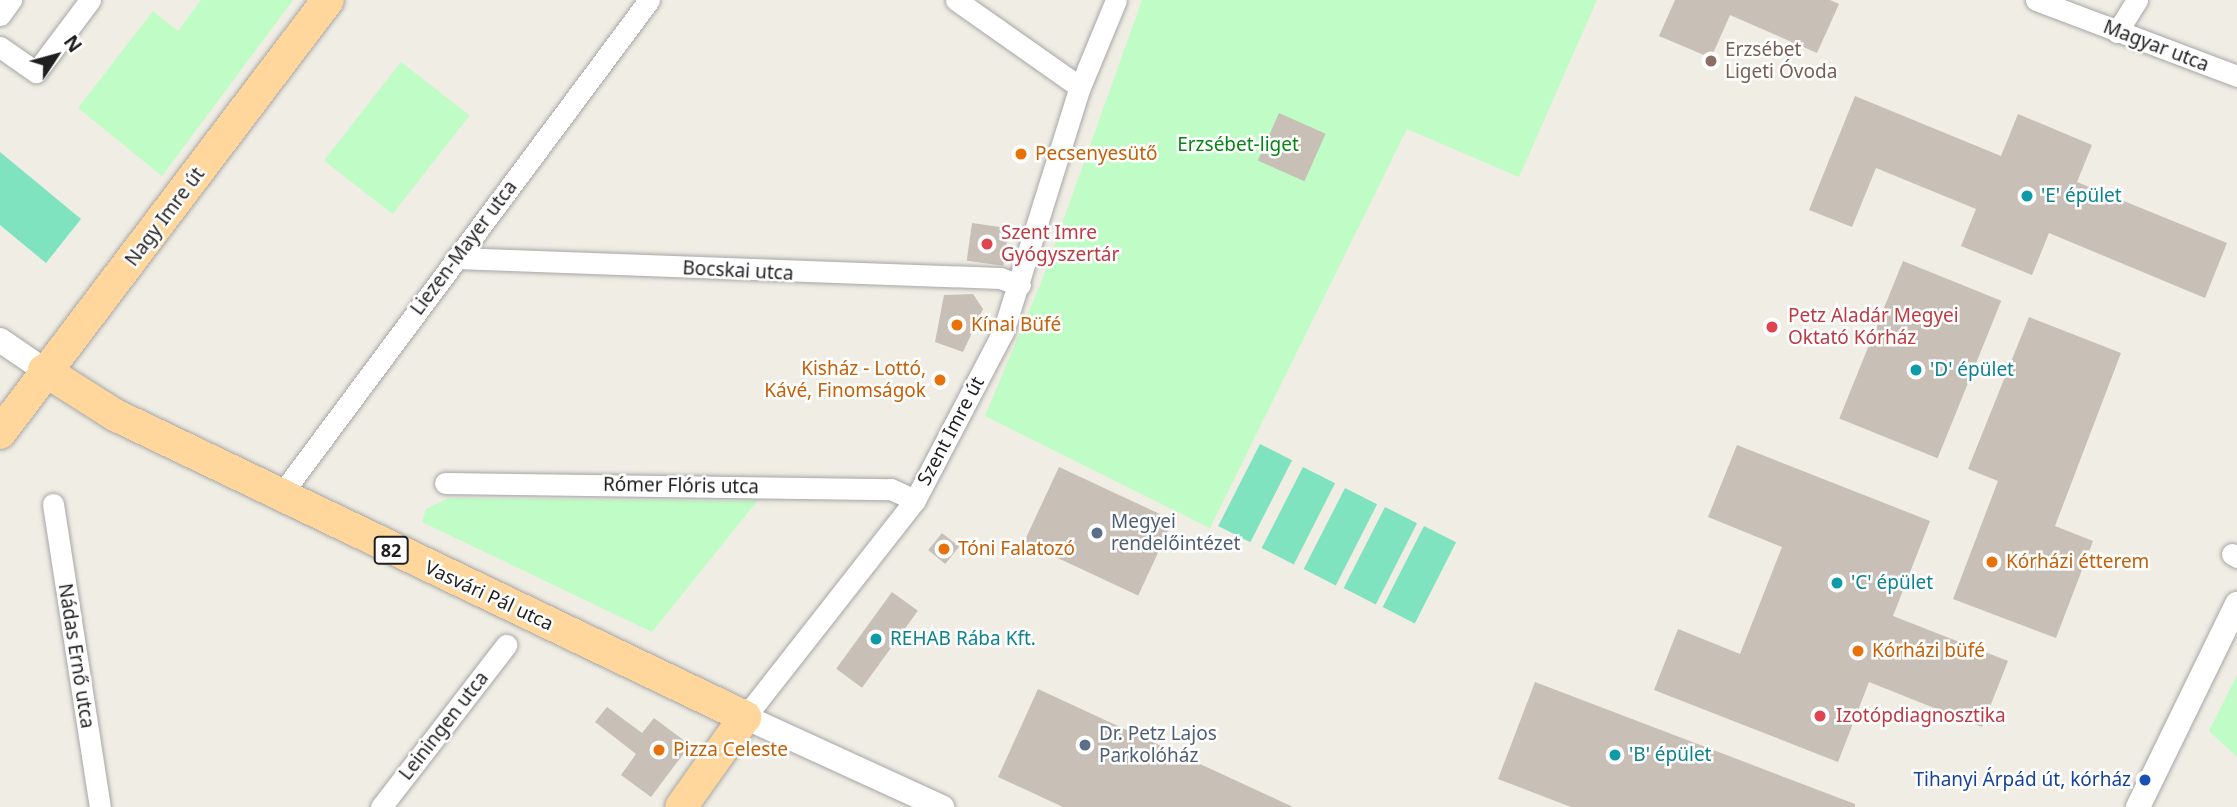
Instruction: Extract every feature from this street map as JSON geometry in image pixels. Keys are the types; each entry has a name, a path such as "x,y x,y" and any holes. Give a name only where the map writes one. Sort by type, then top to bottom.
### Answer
{"main road":[{"name":"Nagy Imre út","path":"0,433 44,370 87,321 328,0"},
{"name":"Vasvári Pál utca","path":"44,370 116,415 745,717"},
{"name":"Szent Imre út","path":"681,807 745,717"}],"street":[{"path":"0,15 11,0"},
{"path":"0,47 36,72 90,0"},
{"name":"Liezen-Mayer utca","path":"280,496 649,0"},
{"path":"956,0 1080,87"},
{"name":"Szent Imre út","path":"745,717 915,500 1003,332 1020,285 1080,87 1116,0"},
{"name":"Magyar utca","path":"2036,0 2237,76"},
{"path":"2118,32 2137,0"},
{"name":"Bocskai utca","path":"456,258 1000,278 1020,285"},
{"path":"0,340 44,370"},
{"name":"Rómer Flóris utca","path":"445,483 891,489 915,500"},
{"name":"Nádas Ernő utca","path":"53,505 100,807"},
{"path":"2138,807 2237,604"},
{"name":"Leiningen utca","path":"381,807 506,645"},
{"name":"Vasvári Pál utca","path":"745,717 942,807"}],"green space":[{"path":"201,0 293,0 162,176 78,108 153,11 178,31"},
{"name":"Erzsébet-liget","path":"1142,0 1597,0 1519,177 1407,129 1210,528 985,416 1042,280"},
{"path":"401,62 470,116 393,214 324,161"},
{"path":"0,152 81,219 46,263 0,225"},
{"path":"1260,444 1292,460 1250,542 1218,526"},
{"path":"1303,467 1335,483 1294,564 1262,548"},
{"path":"1345,488 1377,504 1336,585 1304,569"},
{"path":"449,498 758,500 652,632 422,522 426,509"},
{"path":"1385,507 1417,523 1376,604 1344,588"},
{"path":"1424,526 1456,542 1415,623 1383,607"},
{"path":"2237,675 2237,757 2209,731"}],"building":[{"name":"Erzsébet Ligeti Óvoda","path":"1675,0 1830,0 1839,4 1817,53 1730,15 1711,58 1659,36"},
{"name":"'E' épület","path":"1855,96 2001,156 2018,114 2092,145 2077,182 2227,243 2205,298 2049,233 2032,275 1961,246 1976,209 1876,168 1852,227 1809,210"},
{"path":"1279,113 1326,134 1304,181 1258,161"},
{"name":"Szent Imre Gyógyszertár","path":"972,223 1009,228 1003,266 967,261"},
{"name":"'D' épület","path":"1903,261 2001,301 1938,458 1839,419"},
{"name":"Kínai Büfé","path":"973,294 983,309 963,352 935,342 944,295"},
{"path":"2029,317 2121,353 2055,526 2093,541 2056,638 1953,599 1998,481 1968,469"},
{"name":"'C' épület","path":"1737,445 1930,521 1893,616 2008,661 1982,727 1869,682 1838,762 1654,690 1678,629 1740,654 1782,547 1708,517"},
{"name":"Megyei rendelőintézet","path":"1059,467 1173,520 1138,595 1024,542"},
{"name":"Tóni Falatozó","path":"942,533 959,547 945,564 928,550"},
{"name":"REHAB Rába Kft.","path":"892,592 918,611 862,688 836,669"},
{"name":"'B' épület","path":"1535,682 1855,804 1855,807 1571,807 1498,779"},
{"name":"Dr. Petz Lajos Parkolóház","path":"1038,689 1293,807 1063,807 998,777"},
{"name":"Pizza Celeste","path":"607,707 642,733 654,718 690,745 651,797 621,775 636,754 595,722"}],"place":[{"name":"Erzsébet Ligeti Óvoda","path":"1711,61"},
{"name":"Pecsenyesütő","path":"1021,154"},
{"name":"'E' épület","path":"2027,196"},
{"name":"Szent Imre Gyógyszertár","path":"987,244"},
{"name":"Kínai Büfé","path":"957,325"},
{"name":"Petz Aladár Megyei Oktató Kórház","path":"1772,327"},
{"name":"'D' épület","path":"1916,370"},
{"name":"Kisház - Lottó, Kávé, Finomságok","path":"940,380"},
{"name":"Megyei rendelőintézet","path":"1097,533"},
{"name":"Tóni Falatozó","path":"944,549"},
{"name":"Kórházi étterem","path":"1992,562"},
{"name":"'C' épület","path":"1837,583"},
{"name":"REHAB Rába Kft.","path":"876,639"},
{"name":"Kórházi büfé","path":"1858,651"},
{"name":"Izotópdiagnosztika","path":"1820,716"},
{"name":"Dr. Petz Lajos Parkolóház","path":"1085,745"},
{"name":"Pizza Celeste","path":"659,750"},
{"name":"'B' épület","path":"1615,755"},
{"name":"Tihanyi Árpád út, kórház","path":"2145,780"}]}
